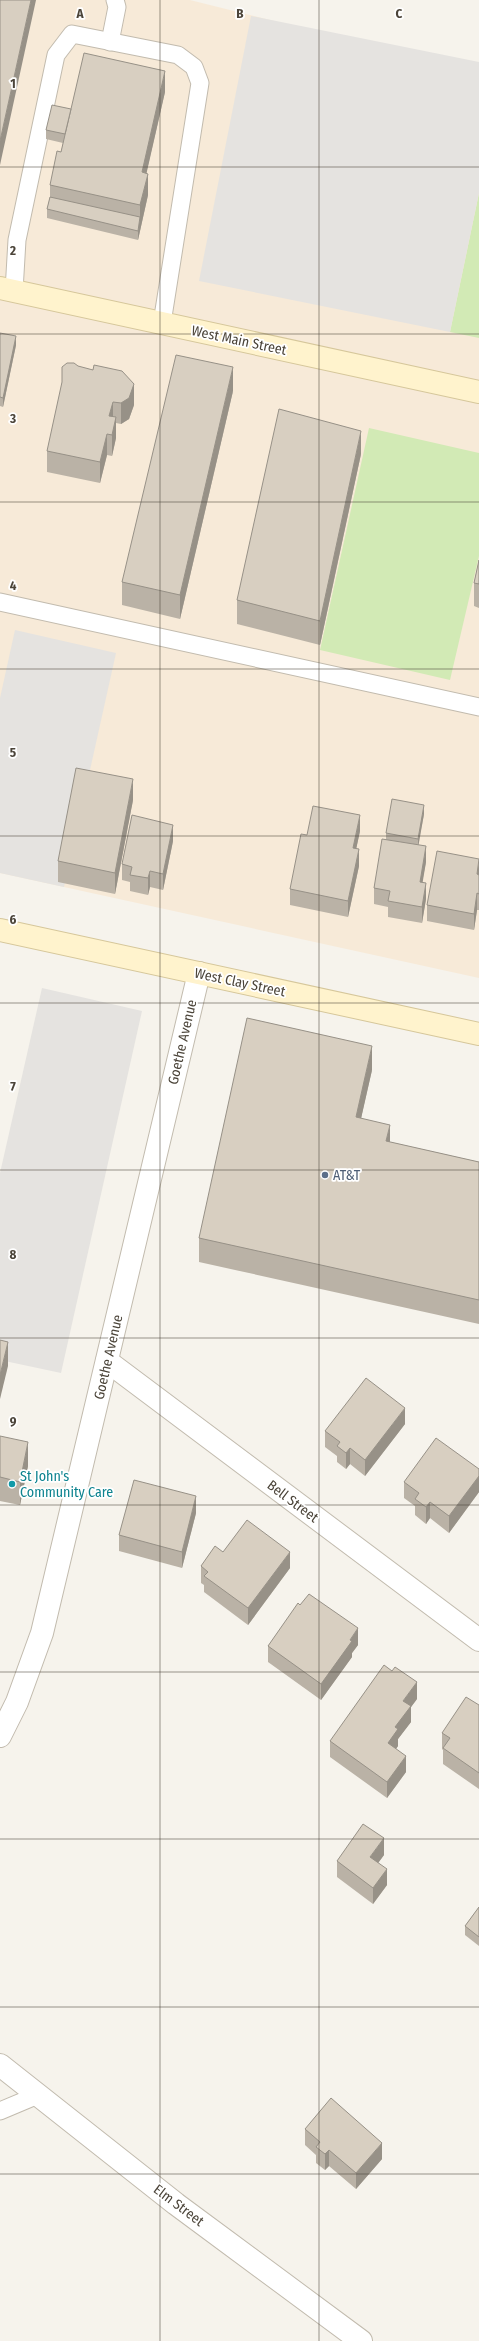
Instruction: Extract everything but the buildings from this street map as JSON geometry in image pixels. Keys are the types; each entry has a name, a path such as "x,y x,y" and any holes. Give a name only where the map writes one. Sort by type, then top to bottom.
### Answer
{"main road":[{"name":"West Main Street","path":"7,289 479,392"},
{"name":"West Clay Street","path":"0,930 479,1034"}],"street":[{"name":"Goethe Avenue","path":"0,1736 17,1702 42,1633 199,973"},
{"name":"Bell Street","path":"107,1361 479,1640"},
{"name":"Elm Street","path":"0,2065 176,2204 361,2341"}],"lane":[{"path":"110,42 117,7 115,0"},
{"path":"7,289 56,55 72,34 178,55 194,67 200,83 162,323"},
{"path":"0,602 479,707"},
{"path":"0,2111 38,2095"}],"shaded area":[{"path":"0,0 190,0 479,72 479,978 0,873"},
{"path":"251,16 479,62 479,193 450,332 199,281"},
{"path":"15,630 116,653 64,887 0,873 0,698"},
{"path":"42,988 142,1011 61,1373 0,1360 0,1173"}],"green space":[{"path":"479,193 479,338 450,332"},
{"path":"369,428 479,453 479,556 450,680 320,650"}],"place":[{"name":"AT&T","path":"325,1175"},
{"name":"St John's Community Care","path":"12,1484"}]}
